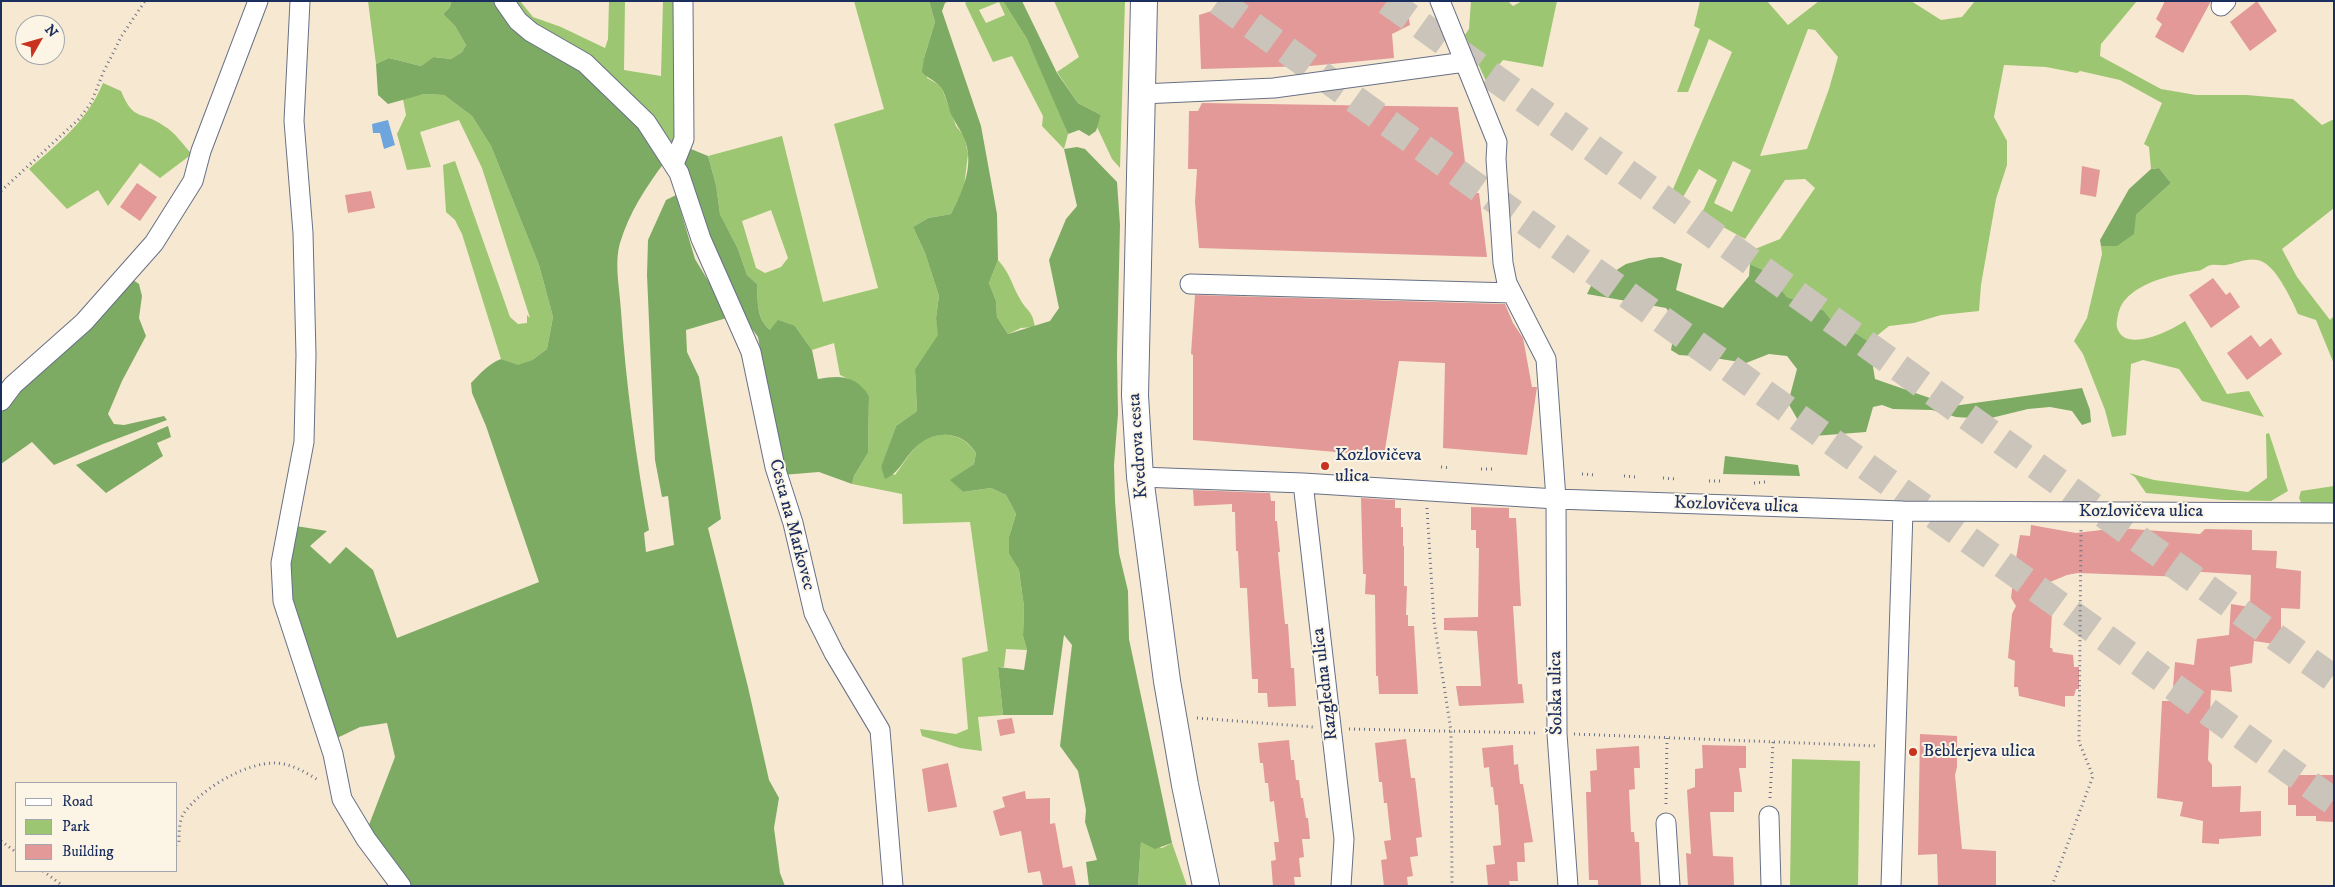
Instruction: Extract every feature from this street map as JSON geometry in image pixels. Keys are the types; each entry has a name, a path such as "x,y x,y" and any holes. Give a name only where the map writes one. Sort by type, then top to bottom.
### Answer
{"street":[{"path":"1,401 13,386 84,322 154,243 193,181 204,143 258,1"},
{"path":"300,1 294,121 303,233 306,355 304,442 281,563 283,601 333,754 342,799 366,839 401,886"},
{"name":"Cesta na Markovec","path":"504,1 518,21 531,32 585,63 646,122 678,173 701,238 751,352 775,467 793,523 814,613 834,653 880,730 893,886"},
{"path":"674,164 684,139 683,1"},
{"name":"Kvedrova cesta","path":"1144,1 1135,395 1140,477 1169,691 1185,785 1206,886"},
{"name":"Šolska ulica","path":"1440,1 1497,142 1496,159 1503,263 1512,293 1546,359 1556,499 1557,734 1568,886"},
{"path":"1142,94 1274,88 1464,62"},
{"path":"1190,284 1512,293"},
{"name":"Kozlovičeva ulica","path":"1140,477 1425,489 1556,499 1903,511 2334,513"},
{"name":"Razgledna ulica","path":"1303,483 1344,838 1341,886"},
{"path":"1891,886 1903,511"},
{"path":"1769,816 1771,886"},
{"path":"1666,823 1670,886"}],"path":[{"path":"1,191 79,119 91,103 121,37 145,1"},
{"path":"1441,467 1451,468"},
{"path":"1481,469 1493,469"},
{"path":"1582,474 1596,475"},
{"path":"1624,476 1636,477"},
{"path":"1663,478 1676,479"},
{"path":"1710,481 1722,481"},
{"path":"1754,483 1765,482"},
{"path":"1425,489 1434,622 1451,731 1452,886"},
{"path":"2052,886 2093,776 2079,742 2081,512"},
{"path":"1666,823 1667,738"},
{"path":"1769,816 1773,742"},
{"path":"178,844 183,814 202,795 224,780 247,768 276,763 300,768 324,783 342,799"},
{"path":"1,841 15,851"},
{"path":"43,872 63,886"}],"green space":[{"path":"368,1 451,1 450,7 443,14 455,26 466,45 462,52 451,59 435,57 421,66 389,58 376,64"},
{"path":"451,1 497,1 575,61 624,105 664,163 633,211 620,243 617,260 629,394 649,530 644,533 646,552 674,545 668,496 662,497 655,460 647,275 648,240 666,200 676,195 695,259 730,317 686,330 687,352 699,377 721,519 708,528 769,780 779,798 774,828 780,873 785,886 408,886 367,830 395,757 387,723 360,727 335,739 293,620 287,561 296,526 327,531 310,546 330,564 346,547 373,570 397,638 539,582 486,426 472,393 471,383 496,361 501,359 518,365 532,360 547,349 553,317 539,265 491,146 472,116 444,95 424,94 388,104 378,95 376,64 389,58 421,66 434,57 451,59 462,52 466,45 455,26 443,14 450,7"},
{"path":"509,1 520,1 533,17 561,27 605,48 608,39 609,1 625,1 624,70 661,76 663,1 680,1 681,122 674,142 670,143 523,20"},
{"path":"854,1 929,1 935,22 924,58 927,78 941,86 956,126 964,136 968,154 964,187 951,214 928,218 913,227 925,253 939,296 936,318 939,335 915,369 917,411 896,426 881,468 895,475 911,452 921,442 938,435 955,436 970,445 976,453 974,464 951,480 963,492 991,488 1006,495 1016,514 1009,537 1009,554 1019,570 1024,607 1023,636 1027,650 1006,649 1004,667 998,667 1003,715 978,717 982,751 960,748 922,736 920,729 956,734 968,729 962,658 988,651 970,522 903,524 902,494 852,484 854,476 868,453 869,396 857,383 840,375 834,343 812,350 795,326 771,331 766,326 760,315 757,284 747,275 738,249 720,214 716,185 708,156 782,136 823,302 878,288 834,124 884,109","holes":["771,210 788,258 781,267 765,273 756,268 742,221"]},
{"path":"929,1 949,1 945,3 942,11 981,126 997,214 998,260 989,283 996,301 997,317 1008,334 1050,321 1059,308 1049,260 1066,219 1077,206 1064,149 1077,147 1085,149 1117,182 1120,225 1117,356 1118,414 1114,465 1119,553 1128,591 1129,639 1172,843 1155,849 1141,842 1138,886 1089,886 1086,862 1097,860 1085,822 1086,810 1078,771 1060,746 1072,645 1064,635 1053,715 1003,715 998,667 1024,670 1027,650 1023,636 1024,607 1019,570 1009,554 1009,537 1016,514 1006,495 991,488 963,492 950,480 974,464 976,453 970,445 955,436 938,435 922,442 910,453 894,473 885,479 881,467 896,426 917,411 915,369 938,335 936,318 939,296 925,253 913,227 928,218 951,214 960,196 968,168 967,148 964,138 951,114 943,92 940,86 922,72 924,58 935,22"},
{"path":"968,1 1003,1 1027,39 1047,83 1068,134 1064,149 1042,126 1043,116 1012,56 993,62 965,3","holes":["999,2 1005,15 986,23 979,10"]},
{"path":"1003,1 1022,1 1057,73 1078,103 1101,115 1096,131 1089,136 1079,130 1068,134 1027,39"},
{"path":"1054,1 1125,1 1120,168 1112,159 1097,127 1101,115 1078,103 1057,72 1079,57"},
{"path":"1471,1 1508,1 1513,6 1522,1 1557,1 1543,67 1503,60 1486,81 1465,35 1469,29"},
{"path":"1700,1 1767,1 1788,25 1819,1 1911,1 1941,20 1962,17 1975,1 2137,1 2101,44 2100,56 2161,89 2196,95 2247,95 2293,99 2322,125 2334,119 2334,208 2282,249 2297,277 2330,320 2334,316 2334,364 2316,320 2298,314 2279,278 2263,262 2249,260 2226,265 2211,265 2199,271 2179,274 2149,283 2132,293 2123,302 2117,323 2119,332 2124,337 2132,340 2141,339 2171,329 2185,321 2227,394 2249,391 2264,417 2202,401 2179,369 2143,360 2131,364 2126,435 2112,437 2105,410 2083,354 2074,341 2087,318 2102,254 2101,246 2117,246 2136,215 2171,183 2159,168 2151,169 2149,147 2144,144 2162,103 2120,80 2080,71 2077,73 2046,67 2004,65 1994,117 2007,141 2007,165 1996,199 1981,285 1979,311 1941,315 1914,323 1889,326 1869,342 1833,322 1823,310 1787,297 1767,272 1750,264 1750,251 1780,239 1815,188 1805,179 1785,180 1745,239 1701,215 1717,180 1699,169 1678,206 1667,203 1732,52 1709,39 1688,92 1677,92 1700,29 1694,26","holes":["1808,29 1815,30 1838,57 1829,89 1807,149 1760,156","1733,161 1751,170 1732,212 1714,203"]},
{"path":"103,83 121,91 130,108 168,129 192,154 160,178 140,163 108,206 98,190 67,209 29,169 80,120 89,109"},
{"path":"424,94 444,95 472,116 491,146 539,265 553,317 547,349 532,360 518,366 501,359 462,234 455,220 446,212 443,165 455,161 510,317 518,324 527,323 527,315 530,318 482,168 459,120 420,132 431,167 407,170 397,134 406,115 403,99"},
{"path":"691,149 708,156 716,185 720,214 738,249 747,275 757,284 760,315 765,325 770,330 778,320 795,326 812,350 818,379 840,377 853,380 869,396 868,453 854,476 852,484 819,472 782,475 758,337 737,309 690,207 684,163"},
{"path":"2159,168 2171,183 2136,215 2134,234 2117,246 2101,246 2100,240 2129,189 2151,169"},
{"path":"1662,257 1682,264 1676,290 1723,308 1749,276 1750,264 1767,272 1787,297 1823,310 1833,322 1869,342 1875,379 1953,406 2082,388 2090,410 2091,422 2082,425 2072,411 2050,407 2028,409 1987,419 1956,417 1932,410 1893,409 1882,405 1873,407 1866,432 1814,436 1806,434 1788,403 1797,369 1787,356 1769,354 1746,363 1679,355 1671,350 1676,322 1666,308 1587,294 1591,286 1626,264"},
{"path":"998,260 1031,314 1035,327 1021,328 1008,334 997,317 996,301 989,283"},
{"path":"133,280 139,284 142,296 139,318 146,336 122,381 108,414 114,424 124,425 164,416 167,420 54,465 32,442 1,464 1,413 21,390"},
{"path":"168,426 171,437 157,443 163,456 106,493 76,465"},
{"path":"2269,433 2288,491 2271,501 2224,500 2146,493 2135,477 2129,473 2154,480 2248,492 2267,478 2266,434"},
{"path":"1725,456 1798,465 1800,476 1723,474"},
{"path":"2334,486 2334,510 2304,509 2299,498 2301,491"},
{"path":"1792,759 1860,761 1858,886 1790,886"},
{"path":"1141,842 1162,848 1172,843 1187,886 1138,886"}],"water":[{"path":"388,120 395,145 384,149 380,133 373,133 372,124"}],"building":[{"path":"1243,1 1406,1 1410,25 1392,34 1394,58 1310,66 1201,69 1199,15"},
{"path":"2165,1 2211,1 2183,53 2155,37 2162,24 2156,19"},
{"path":"2257,1 2277,31 2250,51 2230,22"},
{"path":"1202,103 1458,107 1469,193 1479,193 1487,257 1199,248 1195,202 1197,169 1188,169 1189,111 1198,111"},
{"path":"2082,166 2100,170 2096,197 2080,194"},
{"path":"137,183 157,197 140,221 120,207"},
{"path":"371,191 375,208 348,213 345,195"},
{"path":"2213,278 2226,295 2230,292 2240,307 2211,328 2189,295"},
{"path":"1195,295 1505,304 1513,323 1523,338 1532,387 1537,387 1527,455 1443,448 1445,363 1399,361 1384,456 1193,440 1193,355 1191,354"},
{"path":"2251,335 2260,347 2271,338 2282,354 2247,380 2227,353"},
{"path":"1193,490 1270,493 1271,501 1275,501 1275,521 1277,521 1285,624 1288,624 1291,668 1294,668 1296,706 1268,707 1267,693 1258,693 1258,679 1252,679 1247,588 1240,588 1238,551 1236,551 1235,512 1232,512 1232,504 1194,506"},
{"path":"1361,498 1395,500 1395,508 1401,508 1404,546 1404,586 1407,586 1406,615 1408,615 1408,626 1414,626 1418,694 1379,694 1378,676 1376,676 1375,595 1365,594 1366,574 1363,574"},
{"path":"1471,507 1509,508 1509,518 1516,518 1521,606 1513,606 1518,684 1522,684 1524,703 1459,706 1456,686 1481,686 1477,631 1444,630 1444,618 1478,617 1479,548 1476,548 1476,530 1471,530"},
{"path":"2031,525 2076,533 2118,528 2200,534 2205,529 2252,530 2252,550 2277,551 2276,568 2301,571 2300,609 2281,608 2281,645 2254,641 2252,663 2230,667 2232,692 2211,690 2208,760 2212,765 2212,787 2241,786 2240,812 2261,811 2261,836 2219,839 2219,844 2202,843 2203,821 2180,816 2183,802 2157,798 2162,701 2172,701 2175,662 2194,665 2197,639 2229,635 2231,604 2250,607 2251,575 2186,571 2186,577 2078,573 2050,582 2049,612 2052,613 2050,648 2052,648 2053,652 2073,655 2074,667 2079,667 2079,689 2076,689 2074,696 2065,696 2065,707 2019,696 2018,687 2014,687 2015,661 2008,658 2012,614 2016,606 2011,598 2013,581 2019,581 2015,564 2020,535 2030,536"},
{"path":"1012,718 1015,733 1000,736 997,720"},
{"path":"1920,734 1957,736 1957,767 1955,775 1962,849 1996,851 1996,886 1938,886 1937,854 1918,855"},
{"path":"1406,739 1411,778 1415,778 1422,837 1416,838 1418,856 1410,857 1413,876 1407,877 1408,886 1384,886 1381,860 1387,859 1384,841 1391,840 1387,803 1384,803 1382,782 1379,782 1375,743"},
{"path":"1289,740 1291,760 1294,760 1296,780 1299,780 1301,798 1303,798 1306,818 1308,818 1310,839 1302,839 1304,857 1299,858 1301,877 1294,877 1295,886 1273,886 1271,861 1276,860 1274,842 1279,842 1274,801 1270,802 1268,783 1265,783 1263,763 1260,763 1258,743"},
{"path":"1513,745 1514,765 1518,764 1520,784 1523,784 1533,842 1524,843 1525,862 1517,862 1518,881 1509,881 1510,886 1488,886 1486,865 1495,864 1493,846 1501,845 1498,805 1495,805 1489,767 1484,768 1482,748"},
{"path":"1702,745 1746,746 1746,768 1739,768 1742,792 1734,792 1734,812 1710,812 1713,856 1733,857 1734,886 1688,886 1686,853 1691,854 1687,790 1695,787 1695,769 1703,768"},
{"path":"1639,746 1640,768 1634,768 1635,789 1629,790 1631,832 1634,832 1635,842 1639,842 1641,886 1598,886 1598,880 1589,880 1586,792 1591,792 1590,771 1597,770 1596,749"},
{"path":"948,763 957,807 928,812 922,769"},
{"path":"2288,775 2334,775 2334,822 2316,821 2316,816 2296,816 2296,805 2288,805"},
{"path":"1025,791 1026,799 1050,798 1050,824 1055,823 1063,868 1072,866 1076,886 1043,886 1040,871 1028,873 1021,831 1000,836 993,811 1005,807 1002,797"}],"tunnel":[{"path":"1218,1 2334,802"},
{"path":"1387,1 2334,679"}],"place":[{"name":"Kozlovičeva ulica","path":"1325,466"},
{"name":"Beblerjeva ulica","path":"1913,752"}]}
